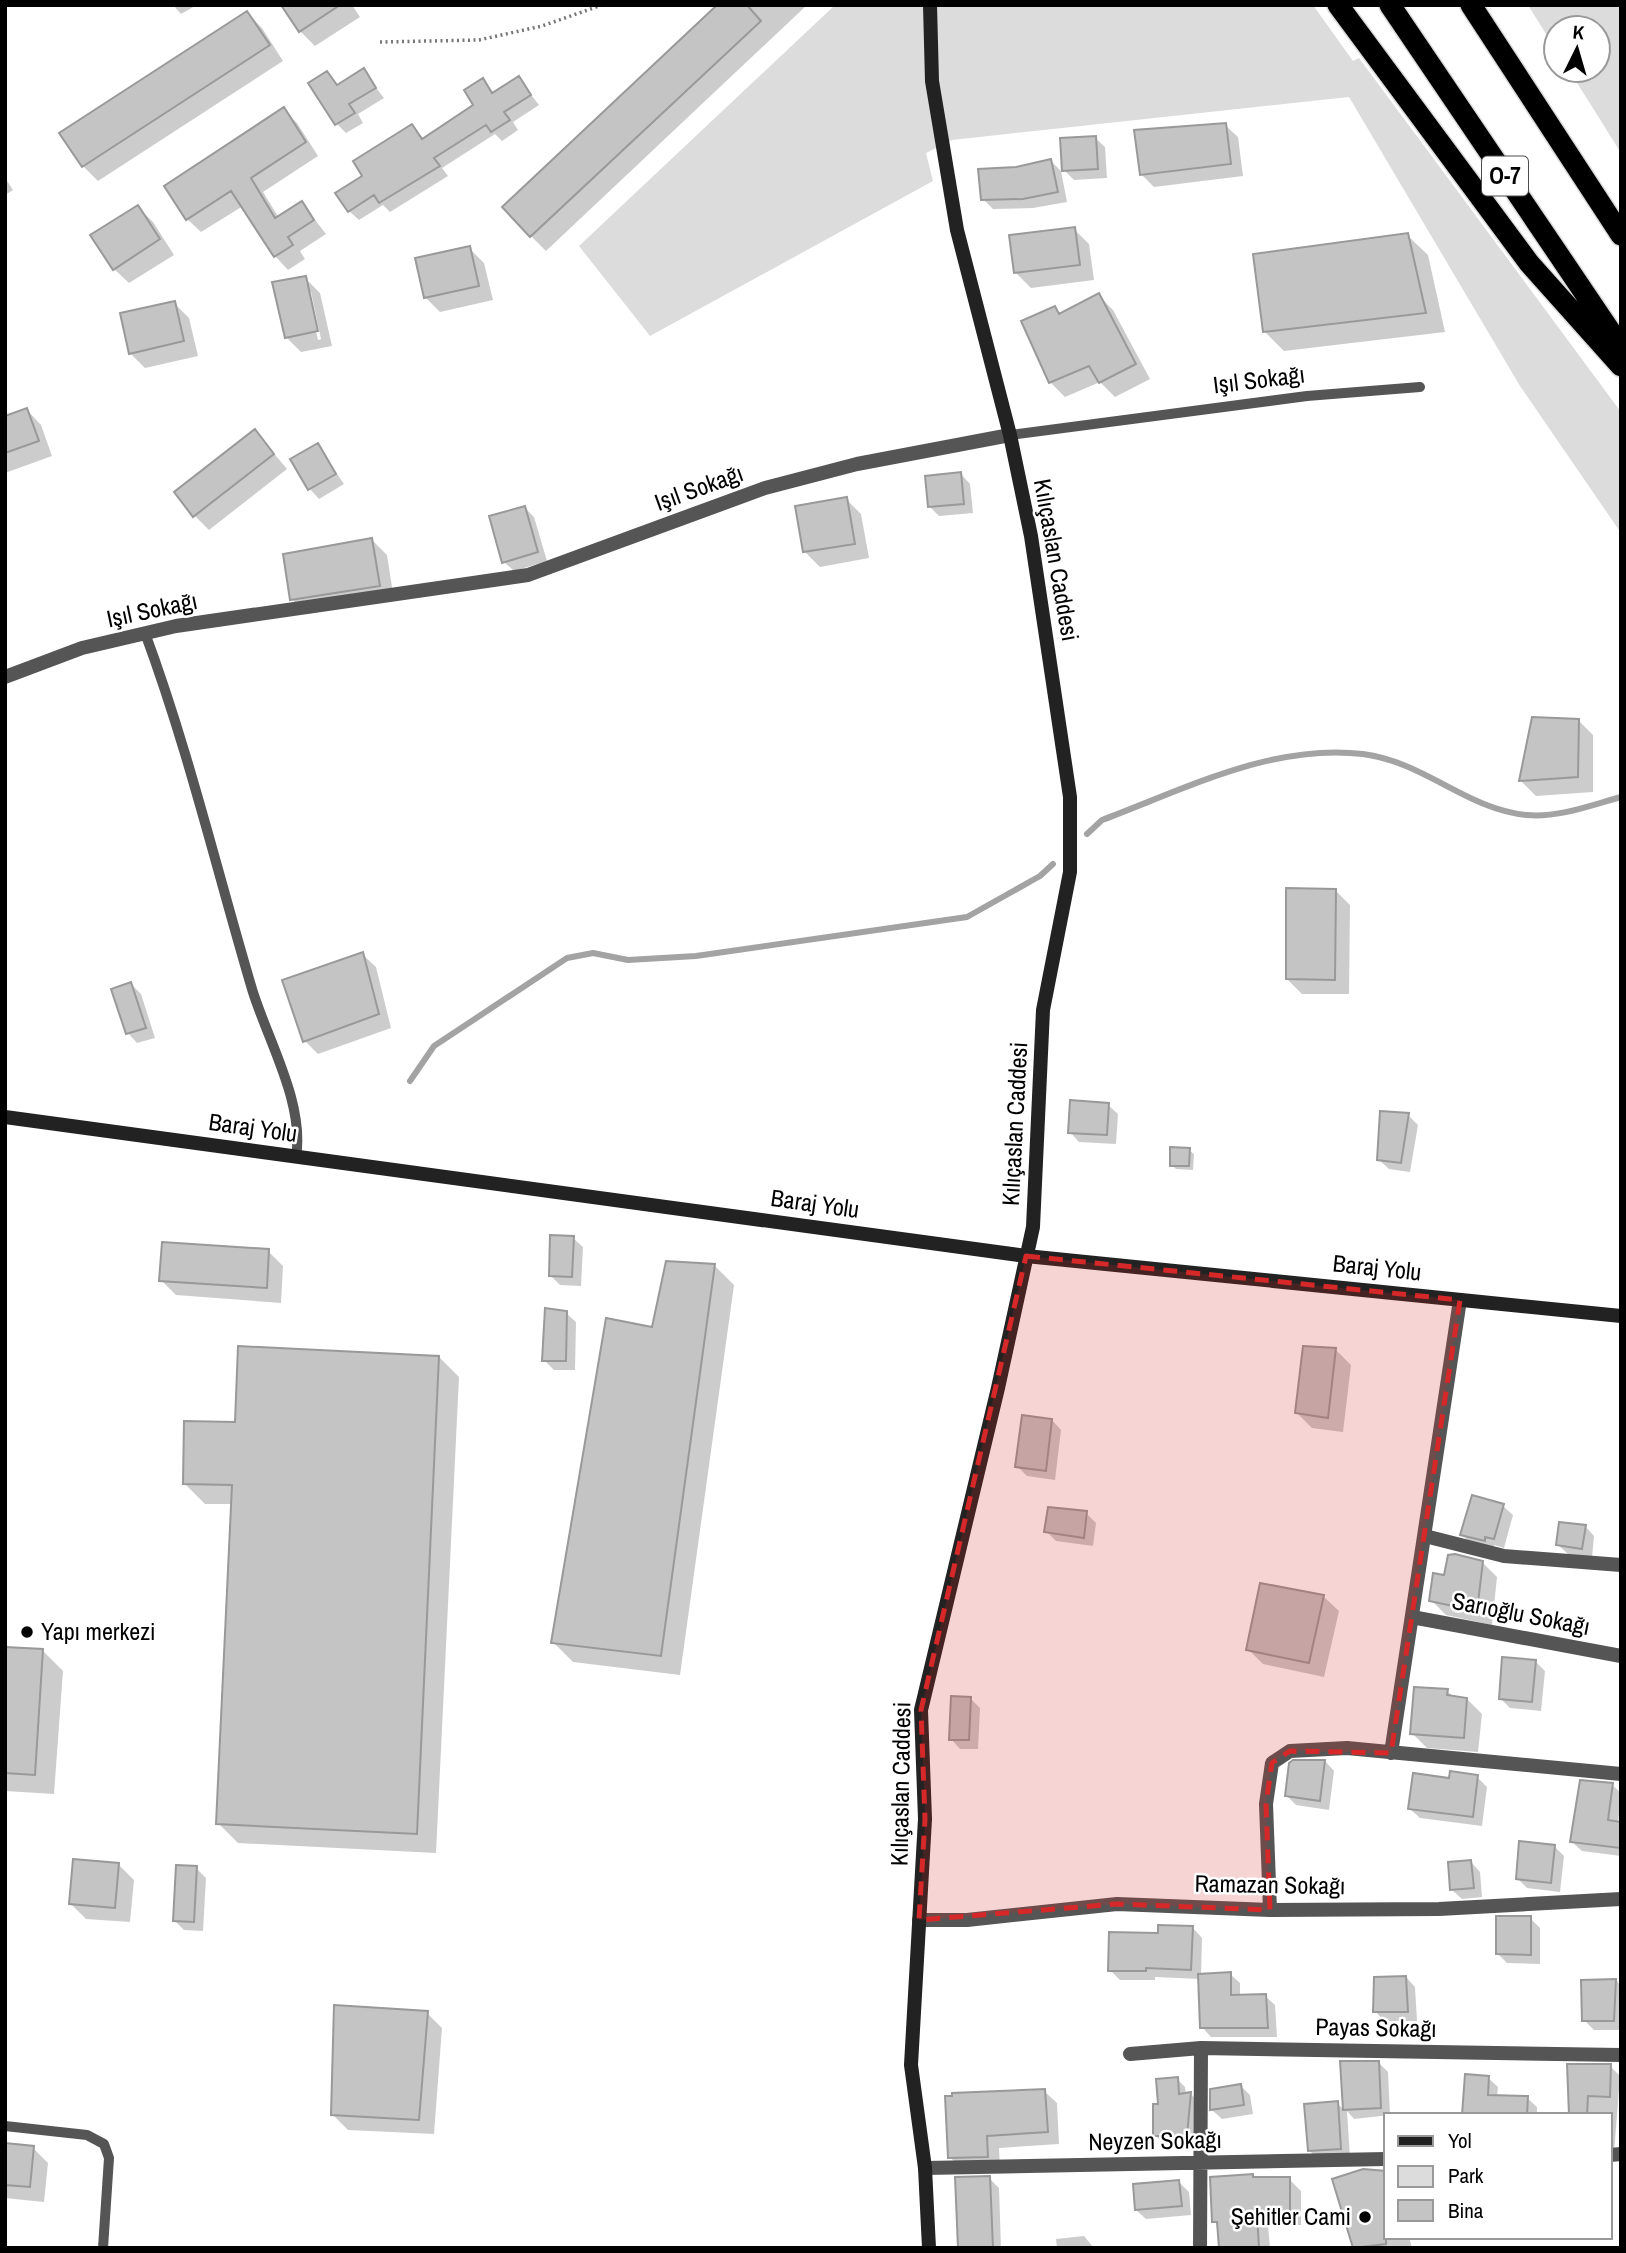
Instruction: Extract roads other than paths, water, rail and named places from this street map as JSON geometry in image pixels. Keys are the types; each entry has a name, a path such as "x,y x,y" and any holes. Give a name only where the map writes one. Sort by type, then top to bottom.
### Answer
{"highway":[{"path":"1338,5 1530,263 1621,366"},
{"name":"O-7","path":"1390,5 1621,347"},
{"name":"O-7","path":"1471,5 1621,235"}],"street":[{"name":"Kılıçaslan Caddesi","path":"929,2248 926,2168 911,2065 925,1819 921,1710 999,1388 1032,1227 1043,1010 1070,872 1070,797 1031,536 1010,435 957,230 932,81 930,5"},
{"name":"Işıl Sokağı","path":"5,677 82,648 145,633 216,620 528,575 765,488 857,464 1010,435"},
{"name":"Baraj Yolu","path":"5,1117 1026,1255 1621,1316"},
{"path":"1391,1753 1460,1300"},
{"path":"1425,1536 1504,1556 1621,1565"},
{"name":"Sarıoğlu Sokağı","path":"1412,1617 1621,1656"},
{"path":"1270,1910 1266,1804 1272,1763 1290,1751 1347,1748 1621,1774"},
{"name":"Ramazan Sokağı","path":"919,1920 967,1920 1117,1904 1270,1910 1440,1909 1621,1899"},
{"path":"1200,2248 1201,2048"},
{"name":"Payas Sokağı","path":"1130,2054 1201,2048 1621,2055"},
{"name":"Neyzen Sokağı","path":"926,2168 1384,2159"}],"lane":[{"name":"Işıl Sokağı","path":"1010,435 1307,396 1420,387"},
{"path":"145,633 253,991 289,1093 298,1144 296,1157"},
{"path":"5,2126 87,2135 104,2144 109,2158 103,2248"}],"waterway":[{"path":"1087,834 1102,820 1230,771 1296,755 1329,752 1363,754 1385,759 1427,775 1485,804 1527,815 1562,813 1621,797"},
{"path":"410,1081 434,1046 567,958 593,953 628,960 696,956 967,917 1040,876 1053,864"}],"place":[{"name":"Yapı merkezi","path":"27,1632"},
{"name":"Şehitler Cami","path":"1365,2217"}]}
